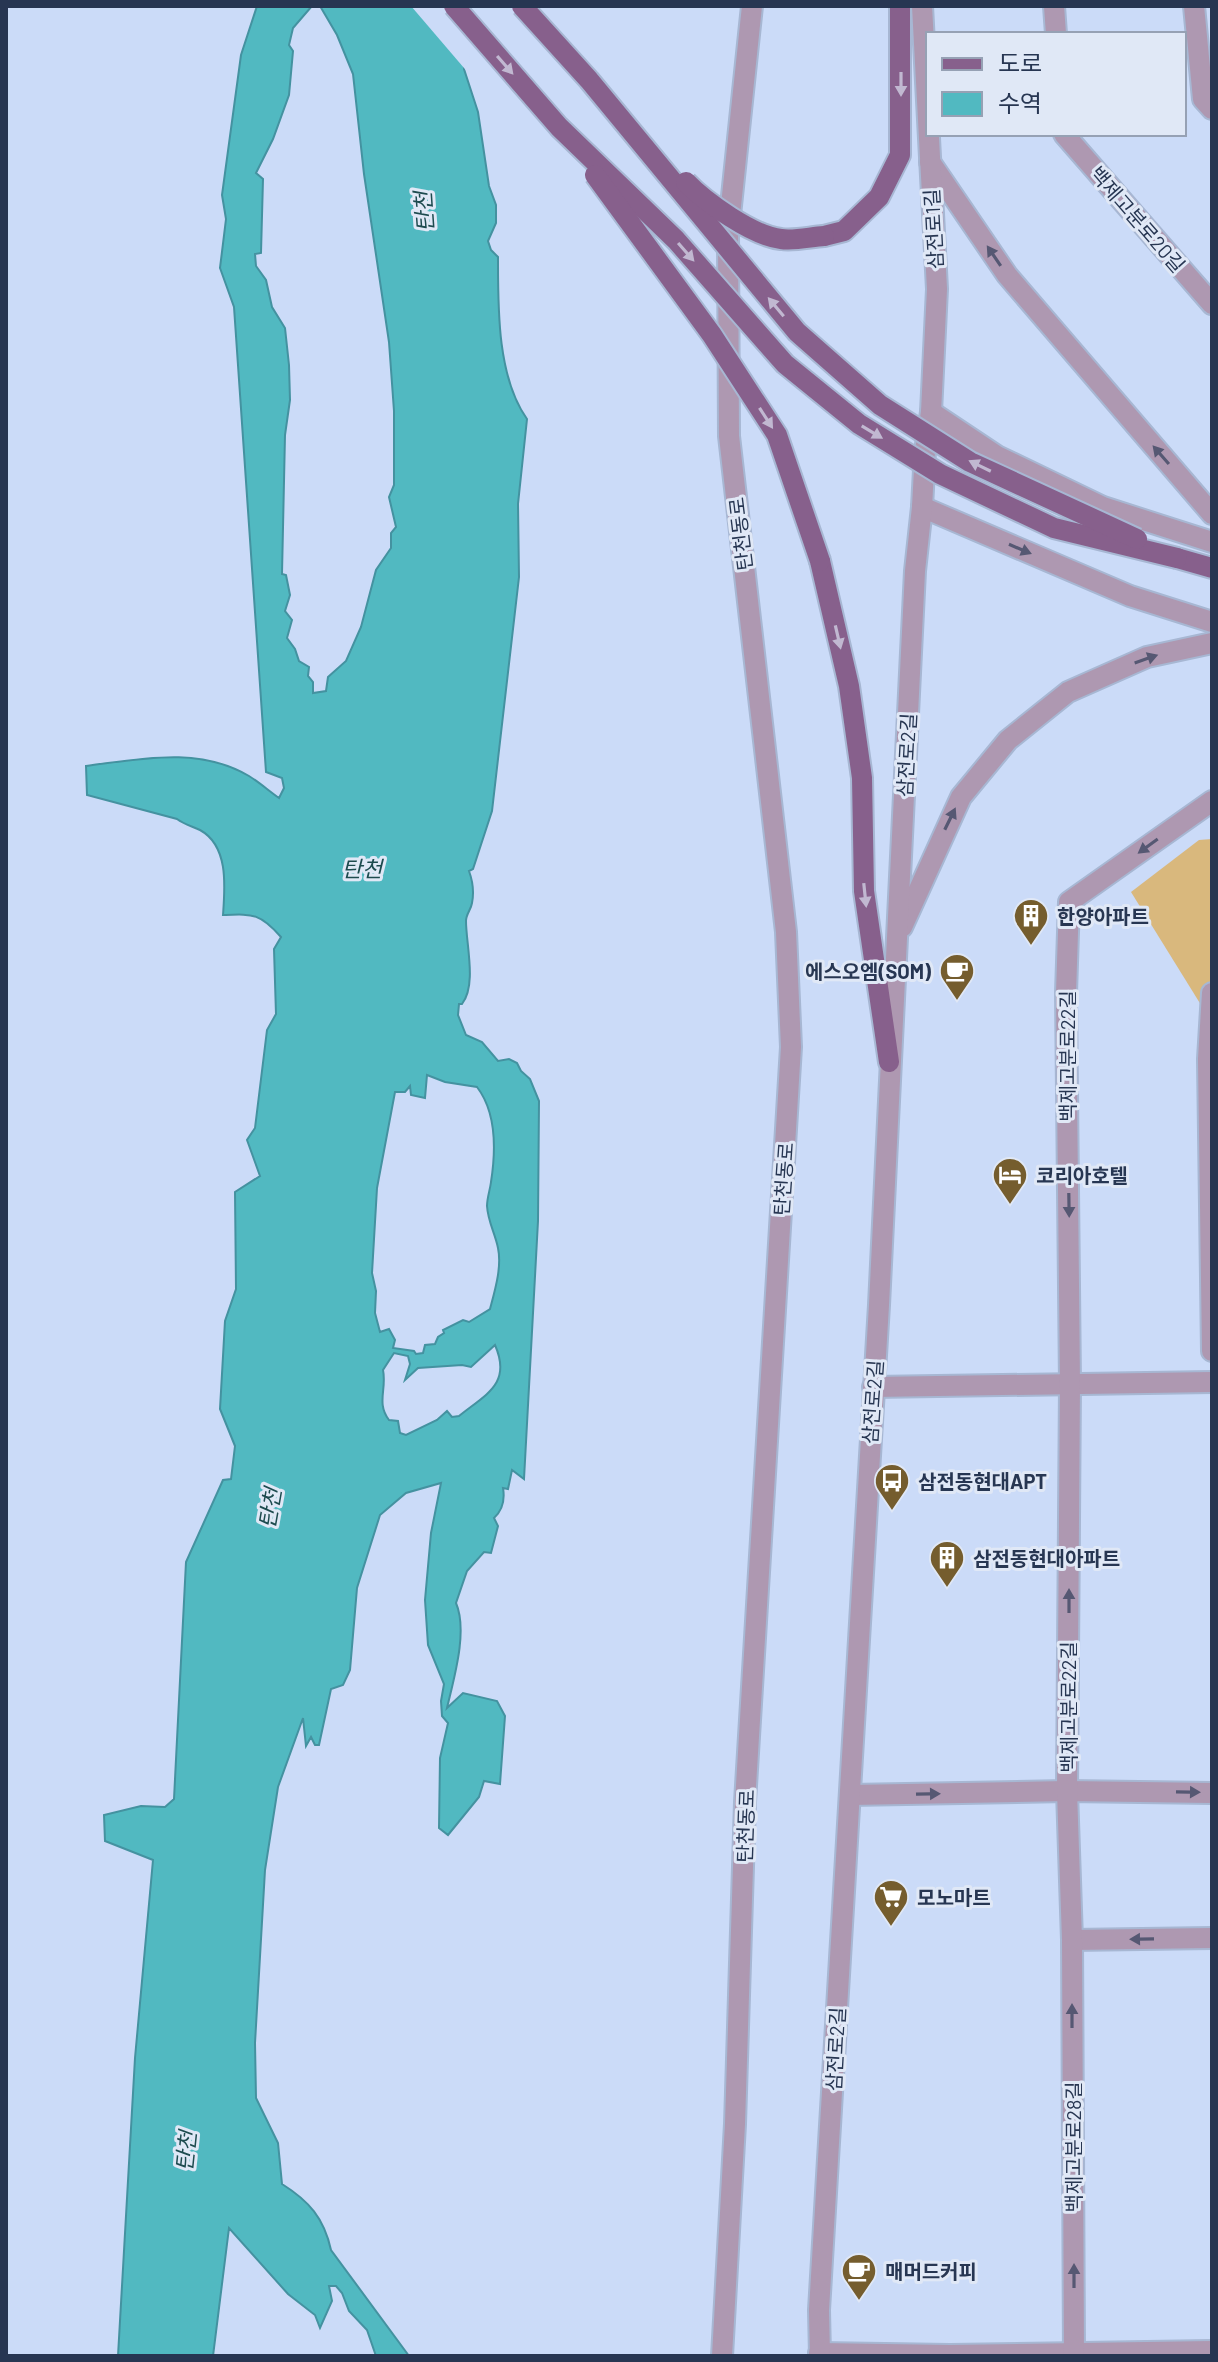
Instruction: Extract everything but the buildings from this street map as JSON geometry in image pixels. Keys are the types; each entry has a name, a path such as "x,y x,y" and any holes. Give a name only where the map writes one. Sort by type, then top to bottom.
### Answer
{"main road":[{"path":"454,6 559,127 712,335 777,435 820,561 849,686 862,778 864,891 889,1062"},
{"path":"522,6 696,193 752,229 780,239 824,236 844,231 879,197 900,155 900,6"},
{"path":"589,80 797,332 880,405 970,462 1177,558"},
{"path":"559,127 676,240 785,364 859,424 940,474 1054,528 1212,568"}],"street":[{"name":"탄천동로","path":"722,2356 735,2124 745,1802 791,1047 786,932 729,436 728,234 752,6"},
{"name":"삼전로1길","path":"922,6 926,84"},
{"path":"1054,6 1056,32"},
{"path":"1194,6 1203,99 1212,109"},
{"name":"삼전로1길","path":"925,451 931,412 937,289 929,136"},
{"name":"백제고분로20길","path":"1066,136 1212,304"},
{"path":"930,161 1007,275 1212,514"},
{"path":"931,412 997,456 1103,507 1212,542"},
{"name":"삼전로2길","path":"819,2355 820,2294 879,1305 915,571 925,451"},
{"path":"922,507 1130,596 1212,622"},
{"path":"896,942 961,797 1008,740 1068,692 1147,657 1212,643"},
{"name":"백제고분로22길","path":"1067,1791 1070,1384 1066,993 1069,902 1212,801"},
{"path":"1212,993 1208,1059 1212,1351"},
{"path":"873,1387 1212,1382"},
{"name":"백제고분로22길","path":"850,1795 1067,1791 1212,1793"},
{"name":"백제고분로28길","path":"1067,1791 1072,1940 1074,2355"},
{"path":"1072,1940 1212,1938"},
{"path":"819,2355 1074,2355 1212,2351"}],"shaded area":[{"path":"1212,839 1212,1009 1206,1013 1131,892 1199,840"}],"water":[{"name":"탄천","path":"257,6 312,6 293,28 289,45 293,51 289,95 273,139 256,173 263,179 261,253 255,254 256,266 266,280 272,307 285,328 290,400 285,435 282,574 286,575 290,595 285,611 292,620 287,638 299,661 309,667 313,693 326,691 328,677 346,661 361,627 376,570 391,548 391,533 396,527 389,497 394,485 394,411 389,342 364,174 353,74 337,35 320,6 463,6 464,69 478,112 489,186 496,205 496,223 488,241 498,257 501,341 510,383 527,419 518,504 519,577 492,811 473,869 469,871 473,891 466,921 470,975 458,1015 466,1035 482,1042 498,1061 509,1059 517,1063 530,1079 539,1101 538,1221 524,1479 512,1470 508,1489 503,1488 501,1508 494,1518 498,1526 491,1553 484,1552 467,1571 456,1603 461,1627 460,1641 447,1708 463,1693 497,1701 505,1716 500,1784 484,1781 479,1797 448,1835 439,1828 440,1758 448,1723 442,1716 444,1684 428,1645 425,1600 431,1533 441,1483 406,1493 380,1515 357,1588 350,1670 343,1685 331,1689 319,1745 315,1745 311,1737 306,1746 303,1718 278,1787 265,1870 255,2043 256,2098 278,2143 282,2184 314,2211 331,2250 409,2356 376,2356 367,2330 349,2311 336,2286 329,2286 332,2301 320,2328 315,2315 288,2294 229,2228 213,2356 118,2356 135,2058 153,1860 105,1841 104,1815 141,1806 165,1807 174,1799 186,1562 223,1480 231,1479 235,1446 220,1409 225,1321 236,1289 235,1192 260,1176 247,1140 255,1128 267,1030 276,1014 274,949 281,937 261,919 223,915 223,868 221,857 209,837 177,819 87,795 86,766 148,758 190,758 230,767 249,776 279,798 284,788 282,778 266,772 234,307 220,268 226,219 222,195 241,55","holes":["427,1075 445,1082 477,1087 484,1097 492,1120 494,1145 487,1206 499,1263 490,1309 469,1322 463,1320 443,1330 435,1344 425,1345 423,1353 416,1354 393,1348 395,1340 389,1329 380,1332 375,1313 376,1291 372,1273 377,1188 395,1092 405,1092 410,1086 411,1095 425,1098","495,1345 500,1369 494,1387 459,1416 452,1417 447,1411 437,1420 406,1435 400,1433 398,1421 389,1420 382,1402 383,1370 394,1353 408,1356 410,1364 405,1380 418,1368 471,1367"]}],"pier":[{"path":"411,6 467,6 470,75"}],"place":[{"name":"한양아파트","path":"1031,947"},
{"name":"에스오엠(SOM)","path":"957,1002"},
{"name":"코리아호텔","path":"1010,1206"},
{"name":"삼전동현대APT","path":"892,1512"},
{"name":"삼전동현대아파트","path":"947,1589"},
{"name":"모노마트","path":"891,1928"},
{"name":"매머드커피","path":"859,2302"}]}
